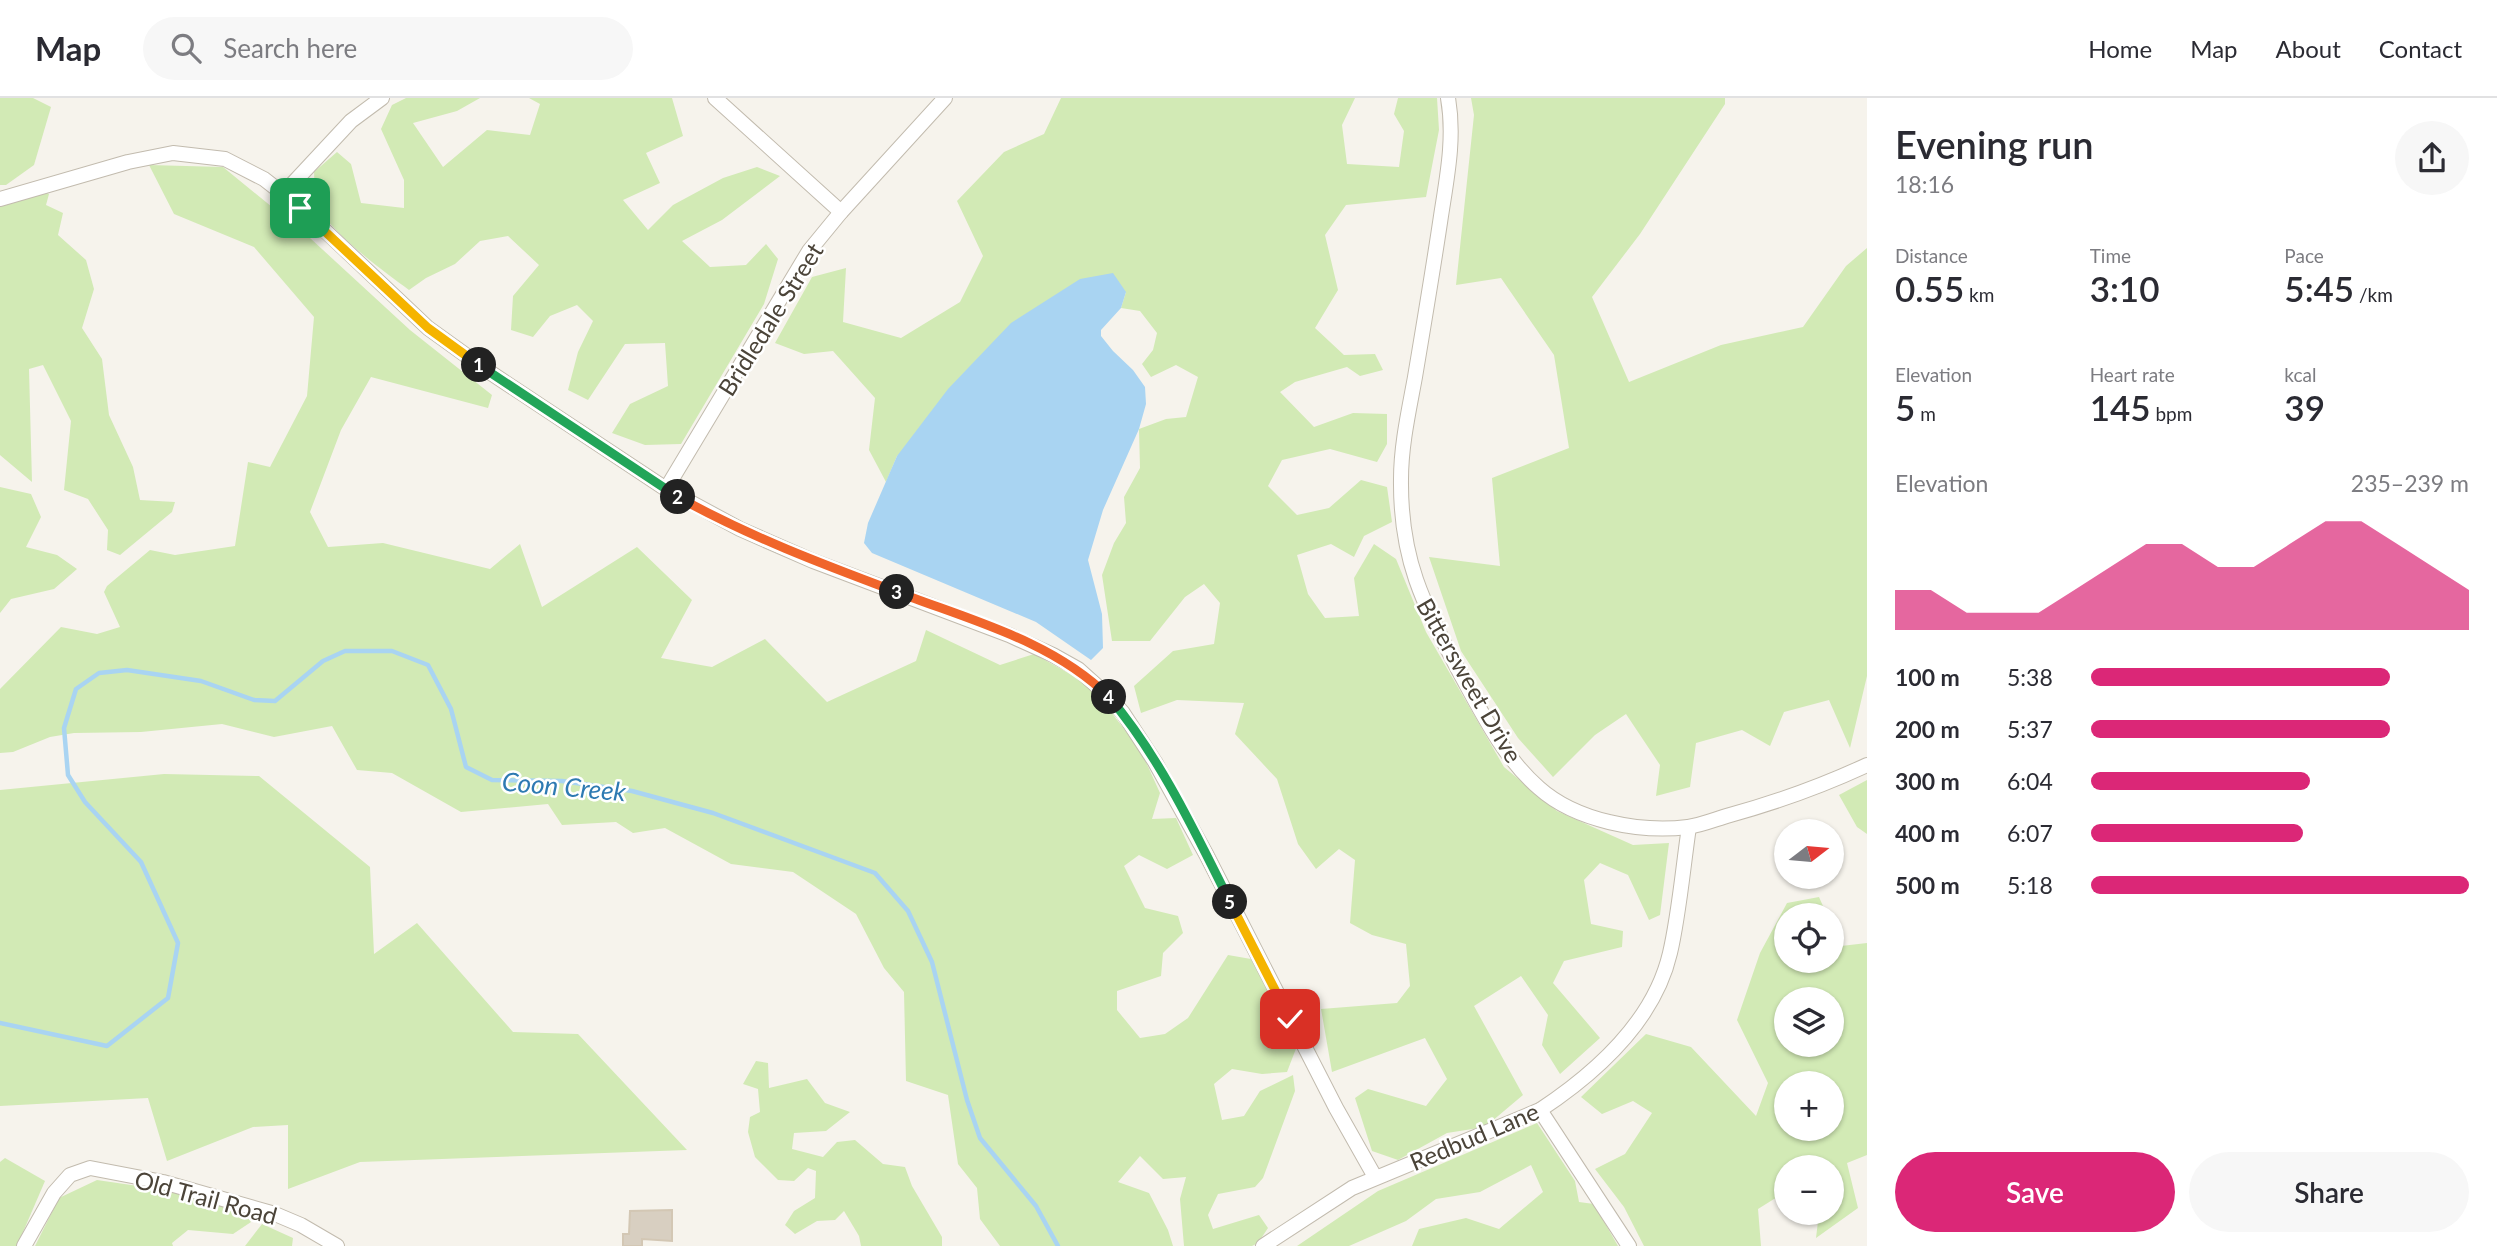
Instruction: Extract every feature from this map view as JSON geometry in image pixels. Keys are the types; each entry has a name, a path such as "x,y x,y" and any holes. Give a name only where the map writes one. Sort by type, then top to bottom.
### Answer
{"street":[{"path":"283,194 351,121 382,98"},
{"path":"715,98 841,212"},
{"name":"Bridledale Street","path":"666,489 809,251 841,212 946,98"},
{"name":"Bittersweet Drive","path":"1448,98 1451,116 1448,176 1404,444 1401,509 1406,551 1417,589 1503,747 1518,768 1541,790 1562,804 1603,819 1652,828 1689,827 1798,794 1867,765"},
{"path":"0,199 128,162 173,153 225,159 264,179 283,194 428,328 666,489 729,524 813,561 1009,635 1077,669 1108,696 1138,733 1187,819 1374,1177"},
{"name":"Redbud Lane","path":"1263,1246 1352,1188 1374,1177 1445,1151 1540,1110 1609,1056 1641,1016 1658,986 1670,954 1689,827"},
{"path":"1540,1110 1629,1246"},
{"name":"Old Trail Road","path":"24,1246 54,1193 71,1175 90,1168 163,1182 275,1214 301,1225 337,1246"}],"green space":[{"path":"0,98 33,98 51,107 34,165 6,185 0,185"},
{"path":"406,98 480,98 457,111 413,123 443,167 487,130 530,135 540,104 529,98 672,98 683,136 646,153 660,183 623,200 648,230 673,205 723,178 757,167 780,176 722,220 682,241 710,267 746,265 766,244 778,259 764,304 681,444 645,445 612,433 630,404 668,386 665,343 625,344 588,400 568,390 578,352 593,321 577,305 550,316 533,337 511,330 513,296 539,265 508,236 480,241 455,264 409,290 358,251 324,216 315,197 314,172 337,152 351,164 361,203 404,208 404,180 381,129 392,105"},
{"path":"1061,98 1355,98 1342,125 1347,164 1399,167 1404,131 1394,114 1398,98 1437,98 1439,130 1426,197 1346,205 1325,235 1338,290 1315,328 1344,355 1375,354 1383,370 1360,376 1347,367 1295,382 1280,392 1314,427 1353,413 1387,414 1387,444 1377,462 1330,449 1282,460 1268,486 1297,515 1329,508 1361,480 1387,487 1392,522 1364,536 1354,557 1331,544 1297,555 1308,594 1325,618 1359,616 1354,578 1374,544 1396,559 1426,632 1504,767 1557,811 1633,845 1669,843 1660,915 1649,920 1628,875 1600,863 1584,880 1591,924 1623,931 1622,947 1564,961 1553,983 1600,1038 1560,1074 1542,1045 1548,1015 1521,976 1474,1006 1523,1095 1485,1127 1447,1133 1398,1160 1372,1151 1355,1098 1368,1089 1426,1106 1447,1079 1425,1038 1332,1072 1321,1009 1397,1003 1410,986 1406,944 1372,935 1350,923 1355,860 1339,849 1316,869 1298,844 1277,779 1235,734 1244,703 1177,700 1141,713 1134,686 1173,651 1214,644 1220,603 1204,584 1185,597 1150,641 1112,641 1102,575 1114,543 1126,523 1124,497 1140,468 1139,429 1166,419 1186,417 1198,377 1176,365 1151,377 1142,364 1153,350 1157,333 1140,311 1121,308 1126,292 897,456 886,482 869,450 875,398 833,351 804,354 775,343 812,277 846,268 843,322 901,338 960,302 983,256 957,201 1004,152 1044,134"},
{"path":"1471,98 1725,98 1725,104 1640,234 1592,297 1629,382 1721,345 1803,327 1846,266 1867,248 1867,676 1850,748 1829,700 1784,712 1770,746 1742,730 1696,743 1690,787 1656,796 1660,765 1626,714 1595,735 1553,777 1518,738 1461,651 1429,557 1500,566 1492,478 1569,448 1554,355 1501,278 1456,285 1474,115"},
{"path":"149,165 223,167 310,238 410,330 492,395 488,408 371,377 341,430 310,512 328,547 383,543 490,569 520,544 542,607 637,547 692,600 661,658 712,667 765,639 827,702 916,661 926,630 1000,665 1034,654 1081,680 1108,708 1141,751 1160,793 1152,819 1176,818 1193,855 1167,869 1139,855 1124,866 1145,908 1178,916 1183,933 1163,953 1161,976 1117,991 1117,1010 1140,1038 1165,1034 1188,1018 1228,955 1251,959 1297,1046 1287,1072 1262,1074 1232,1069 1214,1084 1222,1120 1244,1116 1260,1091 1293,1075 1295,1091 1263,1178 1255,1187 1218,1194 1208,1215 1213,1229 1259,1215 1268,1228 1258,1243 1252,1246 1184,1246 1180,1199 1186,1177 1163,1179 1140,1156 1118,1182 1149,1193 1173,1246 1000,1246 980,1219 977,1188 958,1164 948,1095 906,1081 904,992 884,968 856,914 793,872 731,864 665,828 633,833 616,822 562,825 548,804 461,812 392,773 357,770 332,726 274,737 222,724 141,732 74,733 50,737 13,752 0,753 0,689 61,627 97,634 120,627 104,592 107,586 150,550 175,555 235,546 248,462 270,467 307,396 314,317 254,247 174,214"},
{"path":"43,191 49,194 46,205 63,213 58,235 86,260 94,289 82,328 102,359 109,415 133,467 140,500 175,502 172,512 120,555 107,550 108,530 88,499 64,490 71,421 43,365 29,369 32,482 0,455 0,205"},
{"path":"0,487 31,494 41,517 26,547 57,555 77,569 54,589 11,599 0,613"},
{"path":"164,774 259,776 370,867 374,954 417,923 513,1032 578,1034 687,1150 360,1162 288,1189 288,1125 253,1127 167,1161 148,1098 0,1106 0,790"},
{"path":"1867,780 1867,834 1857,827 1839,795"},
{"path":"1819,897 1822,903 1787,903"},
{"path":"1774,927 1774,973 1844,973 1844,946 1867,943 1867,1155 1847,1163 1858,1208 1844,1218 1844,1155 1774,1155 1774,1199 1758,1209 1761,1246 1644,1246 1624,1207 1595,1169 1625,1154 1652,1113 1633,1101 1602,1114 1581,1097 1646,1034 1691,1047 1756,1116 1768,1083 1737,1020 1760,953"},
{"path":"756,1061 768,1063 769,1088 807,1079 825,1103 850,1112 826,1131 794,1133 792,1149 823,1157 837,1142 855,1140 883,1164 905,1167 912,1186 942,1237 942,1246 861,1246 859,1236 844,1211 835,1220 817,1221 795,1234 785,1225 794,1211 815,1198 816,1171 808,1168 794,1181 778,1180 755,1157 748,1132 750,1117 760,1112 758,1089 743,1084"},
{"path":"1537,1123 1575,1181 1579,1202 1594,1204 1618,1246 1412,1246 1419,1229 1466,1218 1499,1229 1543,1192 1531,1165 1480,1192 1436,1199 1406,1221 1349,1246 1297,1246 1378,1191"},
{"path":"5,1158 45,1181 17,1246 0,1246 0,1162"},
{"path":"97,1180 179,1192 243,1212 251,1222 233,1234 188,1230 172,1243 173,1246 35,1246 59,1198"},
{"path":"262,1224 293,1238 292,1246 245,1246"},
{"path":"1818,1225 1834,1225 1816,1238"}],"water":[{"path":"1113,273 1126,292 1121,308 1101,330 1101,336 1145,387 1146,404 1139,429 1103,510 1088,560 1102,614 1103,648 1091,660 1036,622 872,553 864,543 868,523 897,456 948,389 1011,323 1080,279"}],"building":[{"path":"672,1210 672,1241 642,1239 642,1246 623,1246 623,1234 629,1234 630,1211"}],"waterway":[{"name":"Coon Creek","path":"0,1023 107,1046 168,998 178,943 141,862 85,802 68,775 64,728 76,689 99,673 127,670 201,681 254,700 275,701 323,661 345,651 392,651 428,665 451,709 466,767 492,780 562,781 632,791 713,813 875,873 908,911 932,962 967,1100 980,1138 1036,1206 1058,1246"}],"route":[{"path":"300,208 428,328 666,489 718,519 813,561 1009,635 1053,655 1091,679 1123,713 1155,762 1206,854 1290,1019"}]}
